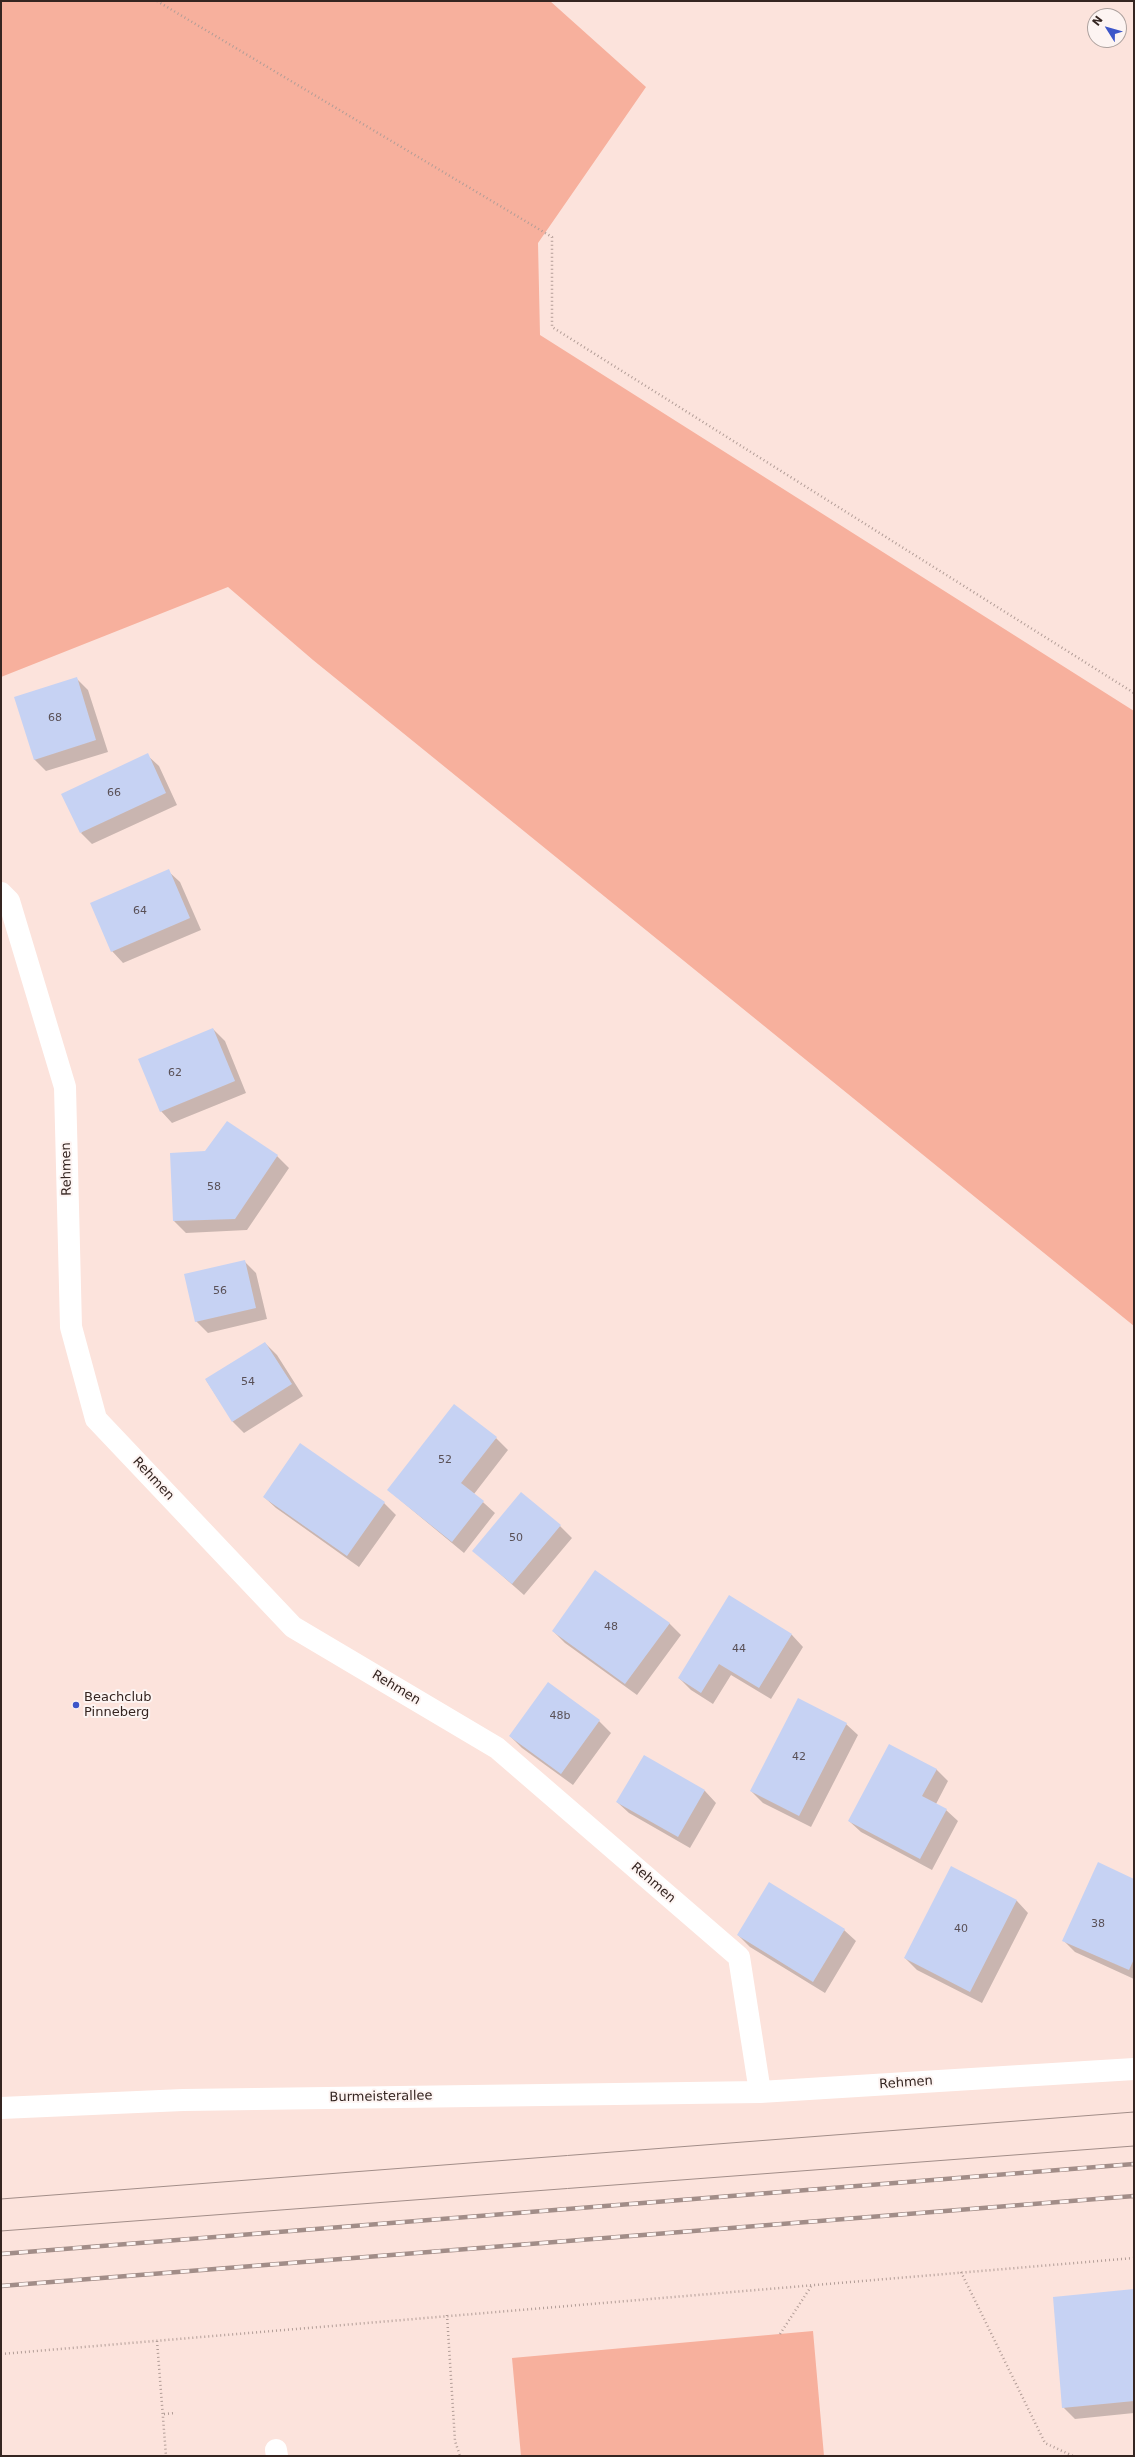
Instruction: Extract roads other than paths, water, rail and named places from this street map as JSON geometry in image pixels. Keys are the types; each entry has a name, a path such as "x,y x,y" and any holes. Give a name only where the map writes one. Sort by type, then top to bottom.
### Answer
{"street":[{"name":"Rehmen","path":"1,893 9,901 65,1087 71,1327 96,1419 293,1627 497,1748 739,1957 760,2092 1134,2069"},
{"name":"Burmeisterallee","path":"1,2108 183,2100 760,2092"}],"tram line":[{"path":"1,2199 1134,2112"},
{"path":"1,2231 1134,2146"}],"railway":[{"path":"1,2254 1134,2164"},
{"path":"1,2286 1134,2196"}],"place":[{"name":"Beachclub Pinneberg","path":"76,1705"}]}
